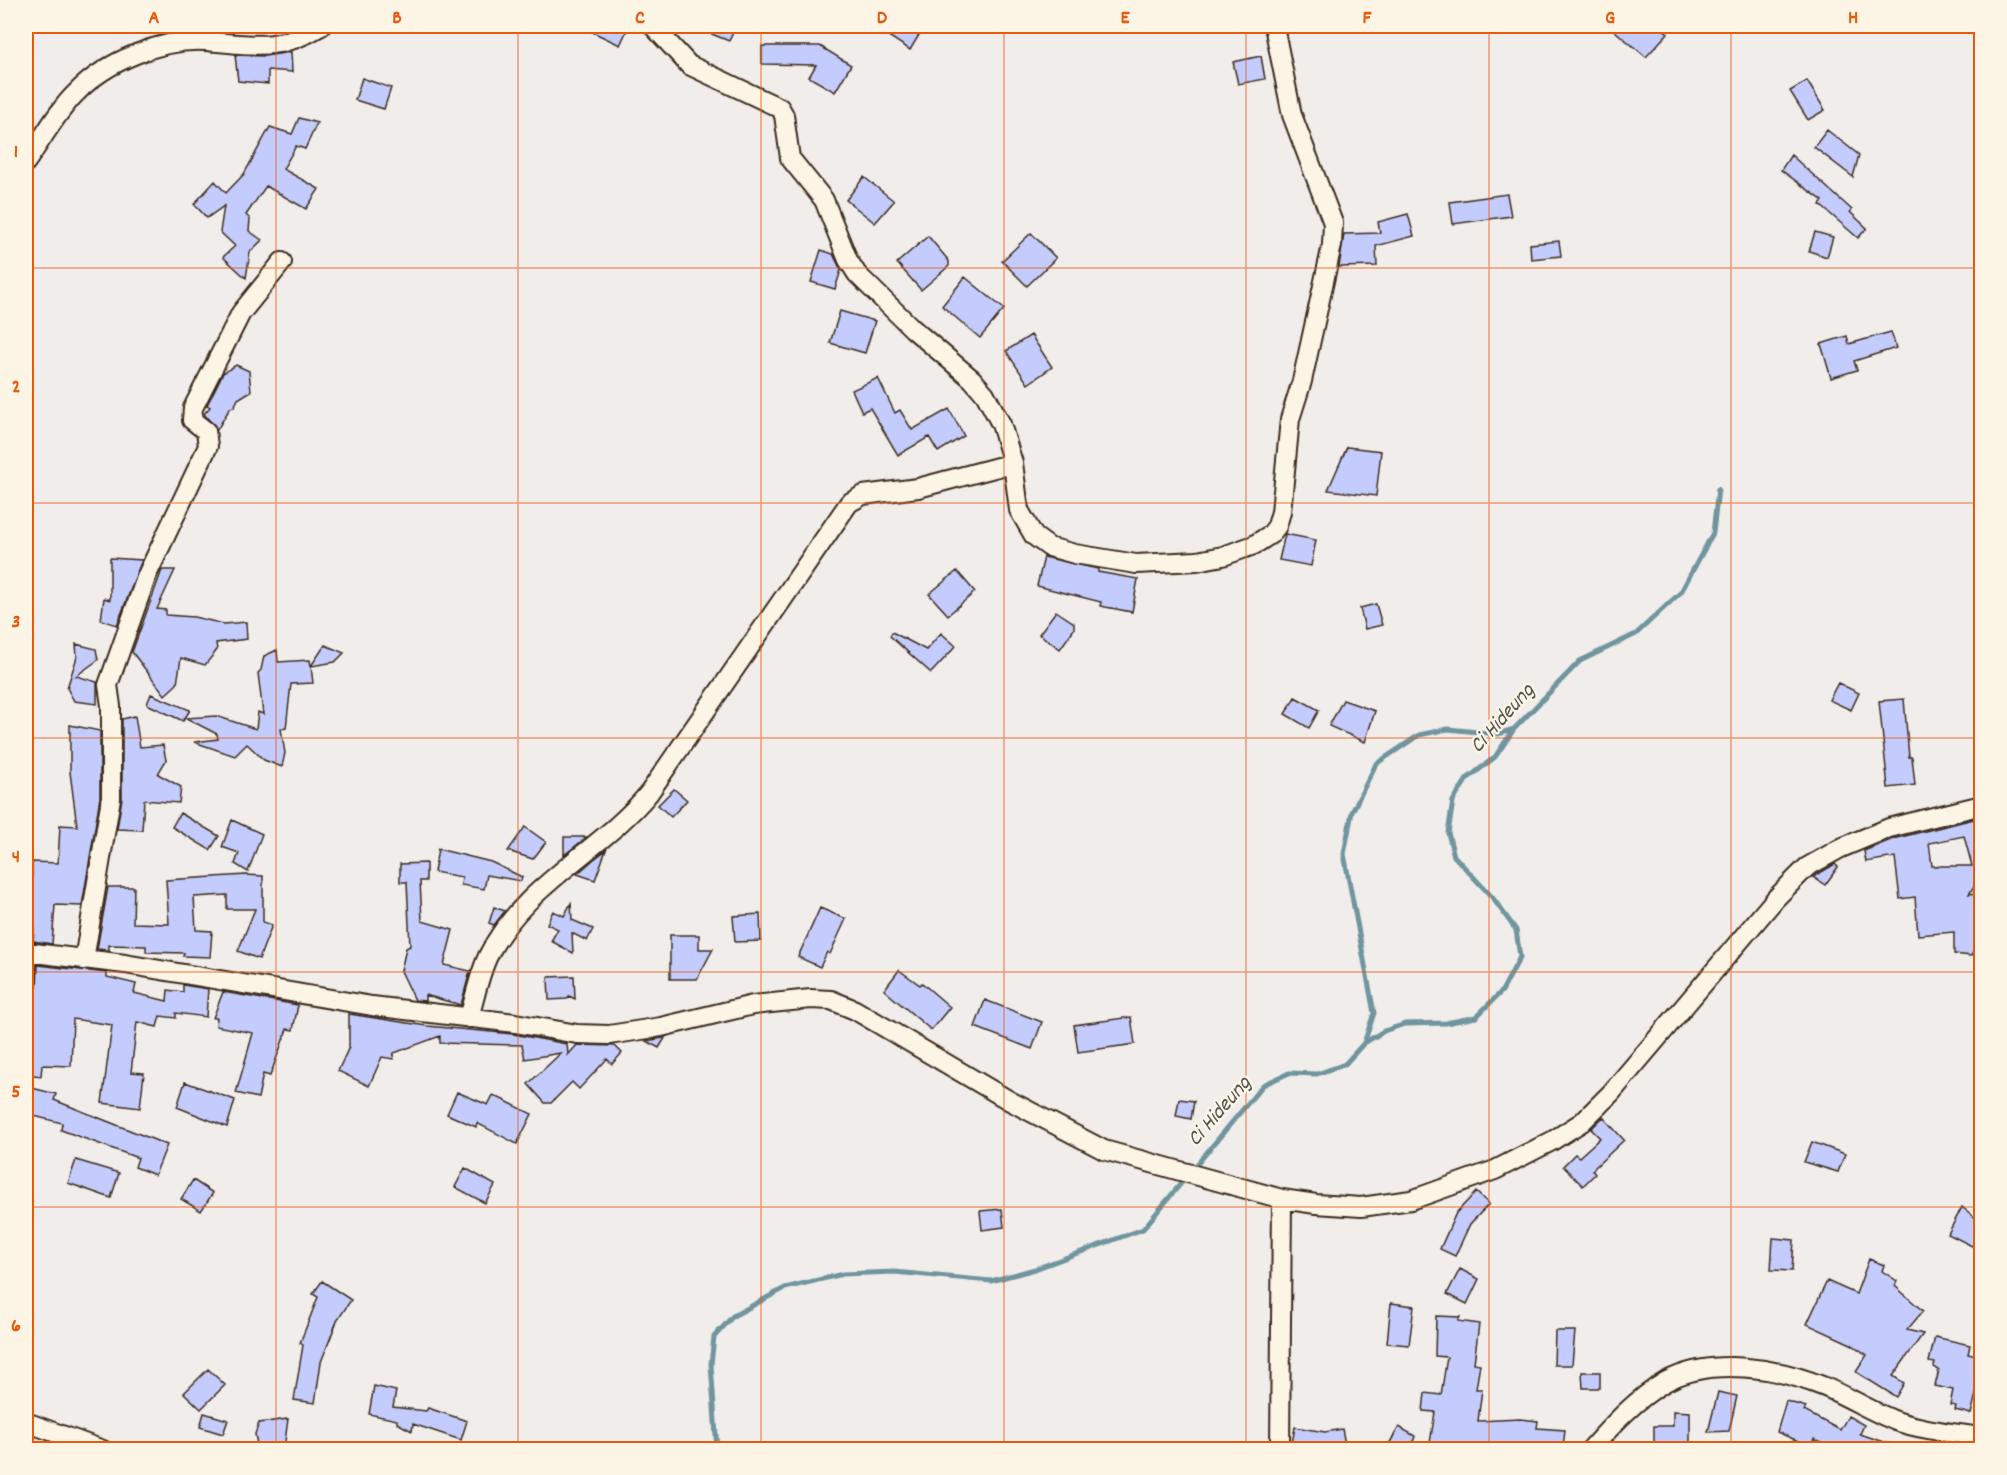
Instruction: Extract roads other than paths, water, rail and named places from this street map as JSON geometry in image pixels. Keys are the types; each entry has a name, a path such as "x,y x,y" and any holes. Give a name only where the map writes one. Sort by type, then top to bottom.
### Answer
{"street":[{"path":"26,162 76,93 98,74 137,56 170,44 204,41 268,46 296,39 321,26"},
{"path":"653,26 689,65 780,108 784,115 790,158 824,200 848,260 857,274 913,329 972,379 985,394 1001,424 1013,463 1020,510 1025,525 1034,536 1049,547 1075,554 1136,564 1197,561 1223,556 1254,545 1271,534 1277,526 1281,512 1290,419 1328,266 1333,223 1292,115 1274,26"},
{"path":"84,960 111,798 111,705 108,685 147,575 208,446 206,430 192,420 193,408 241,313 282,262"},
{"path":"469,1018 489,954 511,923 533,897 622,823 649,793 849,503 863,495 918,488 1013,463"},
{"path":"26,986 26,953 125,964 372,1006 577,1034 609,1035 661,1027 753,1005 811,999 831,1000 855,1010 1010,1101 1104,1150 1282,1199 1360,1207 1411,1200 1495,1170 1552,1141 1582,1122 1611,1093 1776,898 1807,867 1841,848 1889,828 1982,805"},
{"path":"1280,1449 1282,1199"},
{"path":"1590,1449 1633,1406 1665,1383 1689,1372 1724,1367 1770,1371 1824,1387 1898,1421 1982,1437"},
{"path":"26,1422 102,1449"}],"waterway":[{"name":"Ci Hideung","path":"717,1450 711,1364 714,1337 733,1316 785,1288 843,1274 894,1272 991,1281 1035,1269 1143,1229 1263,1085 1289,1073 1317,1074 1345,1064 1364,1043 1384,1031 1405,1024 1446,1023 1476,1017 1502,991 1520,957 1516,930 1492,897 1454,856 1448,833 1453,801 1467,779 1495,757 1514,729 1580,661 1636,634 1681,592 1713,533 1718,489"},
{"path":"1364,1043 1374,1013 1344,854 1352,812 1376,764 1419,735 1448,729 1498,734 1514,729"}]}
